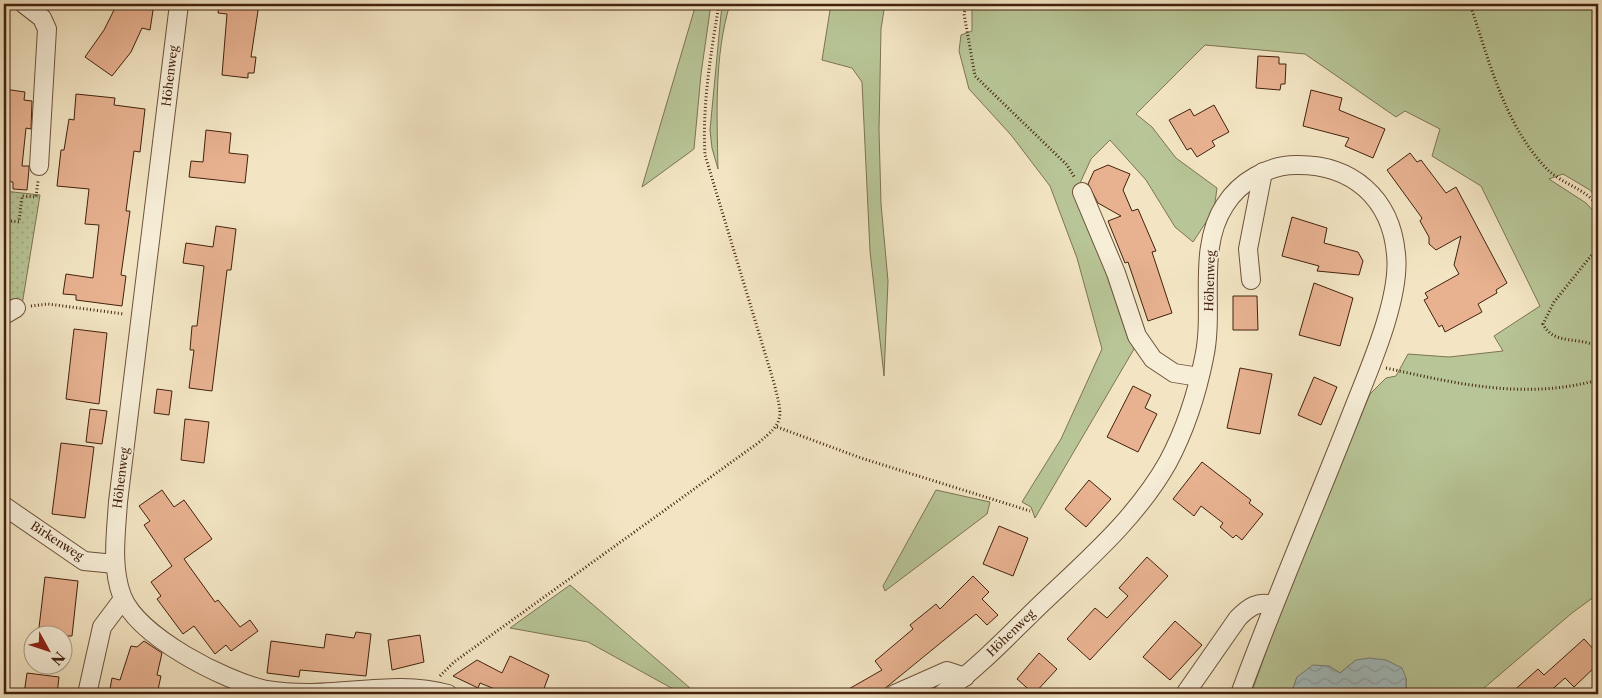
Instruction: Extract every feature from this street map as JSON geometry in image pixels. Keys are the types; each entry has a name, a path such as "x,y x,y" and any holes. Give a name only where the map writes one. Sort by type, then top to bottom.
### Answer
{"street":[{"path":"24,4 42,18 46,25 39,166"},
{"name":"Höhenweg","path":"179,4 139,317 118,502 115,564 123,599 158,637 233,687 308,693 440,692"},
{"name":"Höhenweg","path":"942,694 965,677 1096,552 1134,510 1169,459 1195,396 1205,354 1209,312 1209,262 1217,219 1234,194 1263,172 1280,166 1292,165 1330,169 1344,174 1361,184 1374,195 1384,211 1396,255 1396,279 1371,365 1325,483 1273,605 1240,694"},
{"path":"1250,280 1248,249 1263,172"},
{"path":"1082,192 1116,273 1137,336 1153,359 1174,373 1199,377"},
{"name":"Birkenweg","path":"4,506 84,561 115,564"},
{"path":"86,694 102,627 123,599"},
{"path":"1185,694 1238,618 1248,608 1259,603 1273,605"},
{"path":"896,694 947,671 965,677"}],"path":[{"path":"440,692 440,676 454,662 758,443 777,427 780,410 774,383 705,155 704,134 708,82 719,4"},
{"path":"966,4 964,14 975,76 1067,165 1082,192"},
{"path":"1470,4 1502,99 1527,145 1547,169 1586,193 1598,206"},
{"path":"4,220 19,222 22,196 36,197 36,195"},
{"path":"1598,247 1554,302 1544,324 1547,331 1558,338 1590,342 1598,347"},
{"path":"10,312 48,304 109,310 139,317"},
{"path":"1371,365 1463,385 1537,390 1574,386 1598,380"},
{"path":"777,427 861,458 1030,512"}],"green space":[{"path":"696,4 711,4 701,74 694,149 642,187"},
{"path":"722,4 730,4 721,44 719,65 717,107 718,169 712,148 710,130"},
{"path":"831,4 885,4 881,29 879,130 881,204 888,281 884,376 870,251 862,82 852,68 822,60"},
{"path":"972,4 1598,4 1598,200 1590,190 1563,174 1549,179 1586,203 1598,216 1598,594 1572,613 1477,694 1406,694 1406,678 1356,660 1340,673 1329,666 1297,677 1291,694 1251,694 1281,610 1370,394 1386,378 1396,376 1408,354 1449,357 1503,351 1494,336 1540,306 1481,186 1432,156 1440,129 1405,111 1396,117 1305,54 1205,45 1136,114 1152,127 1176,158 1217,188 1214,210 1193,242 1175,227 1146,180 1110,140 1091,159 1075,194 1112,272 1134,349 1035,518 1031,507 1022,502 1061,439 1102,349 1077,258 1050,186 1011,135 969,89 959,51 961,35 972,31"},
{"path":"4,191 40,195 22,305 4,308"},
{"path":"936,490 990,502 987,514 885,591 883,586"},
{"path":"570,585 697,694 684,694 675,690 588,642 510,628"}],"water":[{"path":"1369,658 1386,660 1402,668 1406,678 1406,694 1291,694 1297,677 1313,665 1329,666 1340,673 1356,660"}],"building":[{"path":"117,4 154,4 150,30 142,28 131,52 112,76 85,57 104,30"},
{"path":"219,4 259,4 251,57 256,57 254,73 248,73 248,78 222,75 227,14 218,13"},
{"path":"1258,56 1279,57 1279,64 1286,64 1285,84 1281,84 1280,90 1256,88"},
{"path":"4,89 25,92 24,100 32,101 31,129 26,128 22,166 29,166 27,190 13,189 13,182 4,181"},
{"path":"1311,90 1342,98 1339,110 1385,129 1373,158 1345,146 1349,138 1303,126"},
{"path":"76,94 115,98 114,105 145,109 140,152 134,151 126,211 130,211 121,275 126,276 122,306 76,300 76,295 63,294 66,274 93,278 99,225 85,224 89,189 57,186 61,150 64,150 69,119 74,120"},
{"path":"1214,105 1229,132 1212,141 1215,146 1197,157 1191,148 1187,150 1169,120 1190,109 1194,116"},
{"path":"206,130 231,133 229,153 248,155 245,183 189,177 191,161 203,162"},
{"path":"1410,153 1417,162 1421,160 1446,193 1456,187 1507,283 1496,290 1497,293 1478,304 1482,312 1445,332 1442,325 1439,327 1424,300 1428,298 1425,293 1459,274 1454,265 1461,236 1436,250 1429,244 1429,237 1420,221 1422,218 1387,170"},
{"path":"1108,165 1130,174 1123,190 1132,211 1138,209 1156,251 1152,252 1172,313 1148,321 1128,262 1125,263 1108,221 1121,216 1098,203 1088,184 1094,171"},
{"path":"1292,217 1327,228 1324,243 1358,252 1363,261 1359,275 1317,271 1319,266 1282,256"},
{"path":"216,226 236,229 231,270 227,270 212,391 189,388 194,350 190,350 192,326 197,326 204,266 183,263 186,243 213,247"},
{"path":"1314,283 1353,298 1340,346 1299,335"},
{"path":"1233,296 1257,296 1258,330 1233,330"},
{"path":"74,329 107,333 99,404 66,399"},
{"path":"1240,368 1272,374 1260,434 1227,428"},
{"path":"1314,377 1337,387 1321,425 1298,415"},
{"path":"1133,386 1151,395 1145,408 1157,414 1138,452 1107,437"},
{"path":"157,389 172,391 169,415 154,413"},
{"path":"90,409 107,411 102,444 86,442"},
{"path":"185,419 209,422 204,463 181,460"},
{"path":"61,443 94,447 85,518 52,514"},
{"path":"1202,462 1251,500 1249,503 1263,514 1242,540 1236,535 1233,538 1220,527 1223,523 1201,506 1194,516 1173,499"},
{"path":"1089,480 1111,499 1086,527 1065,509"},
{"path":"162,490 174,507 184,500 212,539 184,559 215,602 218,600 240,627 250,620 258,631 231,651 226,645 215,654 194,626 183,634 157,599 161,596 151,582 172,566 144,525 150,521 139,506"},
{"path":"999,526 1028,538 1013,576 983,564"},
{"path":"1147,557 1168,576 1090,660 1067,639 1095,608 1107,618 1128,596 1119,588"},
{"path":"973,576 989,592 982,599 998,615 987,625 976,614 878,694 840,694 882,670 875,661 913,629 910,625 936,604 940,609"},
{"path":"45,577 78,581 72,636 72,626 39,626"},
{"path":"1175,621 1202,645 1170,680 1143,657"},
{"path":"356,632 371,634 366,676 300,670 299,677 267,673 271,641 324,648 326,634 354,638"},
{"path":"420,635 424,662 392,670 388,640"},
{"path":"1584,639 1598,654 1598,664 1574,687 1565,678 1547,694 1510,694 1538,669 1544,675"},
{"path":"144,641 162,653 157,675 161,676 157,694 128,689 127,694 109,694 112,678 120,680 131,646 137,647"},
{"path":"1039,653 1057,669 1034,694 1017,679"},
{"path":"510,656 549,675 542,694 507,694 480,683 478,688 453,676 477,660 502,673"},
{"path":"27,676 59,677 57,694 24,694"}]}
